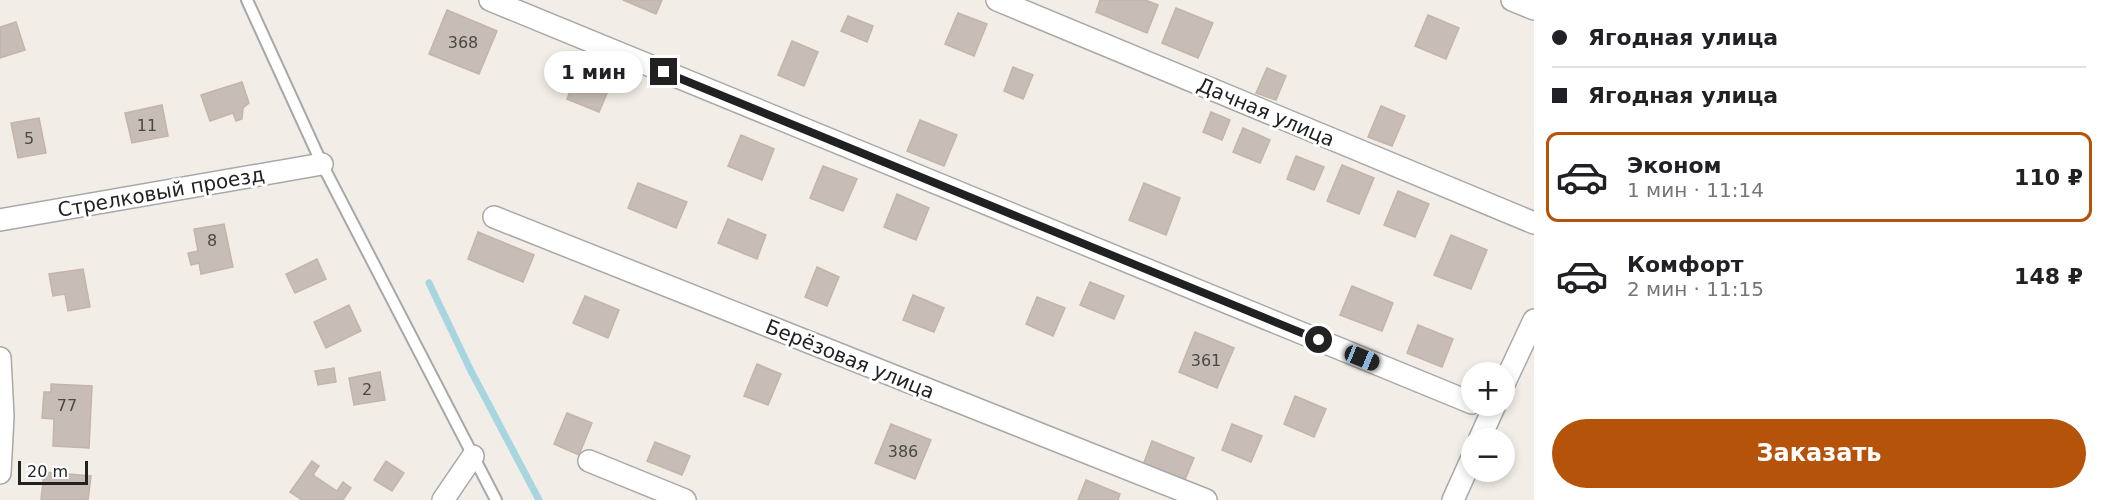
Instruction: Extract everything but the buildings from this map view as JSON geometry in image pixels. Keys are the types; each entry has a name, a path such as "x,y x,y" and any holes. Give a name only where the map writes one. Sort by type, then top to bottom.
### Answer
{"street":[{"path":"490,0 1461,398"},
{"name":"Дачная улица","path":"997,0 1534,223"},
{"path":"1512,0 1534,9"},
{"name":"Стрелковый проезд","path":"0,220 322,164"},
{"name":"Берёзовая улица","path":"494,217 1206,500"},
{"path":"1514,362 1534,320"},
{"path":"0,358 3,416 0,473"},
{"path":"443,500 473,456"},
{"path":"589,461 685,500"},
{"path":"1453,500 1461,482"}],"lane":[{"path":"247,0 322,164 496,500"}],"waterway":[{"path":"429,283 470,369 539,500"}],"route":[{"path":"664,72 1319,340"}]}
